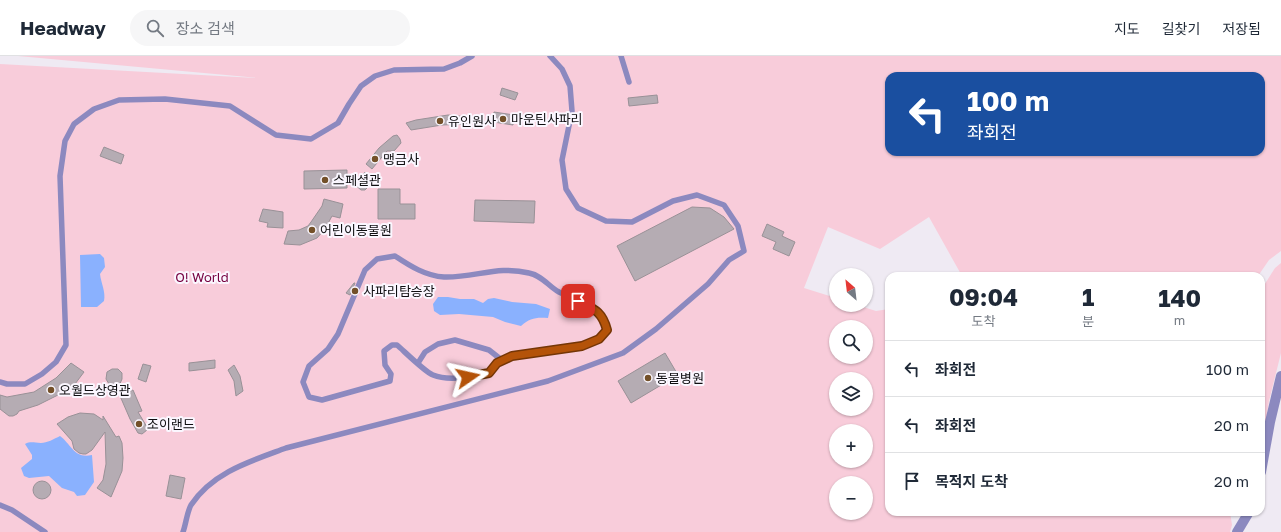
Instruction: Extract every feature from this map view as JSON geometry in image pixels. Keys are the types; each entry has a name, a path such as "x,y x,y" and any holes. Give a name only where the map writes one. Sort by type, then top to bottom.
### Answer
{"street":[{"path":"1265,450 1281,376"},
{"path":"1237,532 1246,516"}],"lane":[{"path":"0,382 7,384 25,384 42,374 56,362 66,345 60,176 65,141 74,124 94,109 119,100 165,99 230,106 276,135 311,139 338,123 361,86 375,76 394,70 444,69 460,63 472,56"},
{"path":"183,532 190,506 204,489 225,472 286,448 548,381 623,353 656,329 708,284 729,260 744,251 738,226 724,206 698,195 673,201 632,222 606,221 578,208 566,189 562,160 572,111 570,86 562,69 550,56"},
{"path":"621,56 629,82"},
{"path":"395,256 421,272 444,277 490,271 512,270 530,273 545,280 558,292 598,312 604,320 607,330 599,339 582,346 512,356 497,363 489,373 468,377 446,378 432,375 418,363 397,345 392,345 384,351 385,364 390,374 390,381 322,400 309,397 303,382 309,366 328,349 338,334 365,270 377,259 395,256"},
{"path":"418,363 426,352 438,344 455,340 489,350 502,361"},
{"path":"0,505 12,510 45,532"}],"green space":[{"name":"O! World","path":"18,56 1281,56 1281,251 1269,260 1261,272 960,272 929,217 880,249 828,227 804,288 829,296 829,312 873,312 873,310 885,310 885,516 1231,516 1232,525 1230,532 0,532 0,64 258,78"},
{"path":"1281,263 1281,353 1269,401 1265,428 1265,284 1275,268"}],"water":[{"path":"100,254 104,258 105,267 100,274 104,291 104,301 97,307 81,307 80,255"},
{"path":"438,297 474,299 483,303 488,299 494,298 512,302 536,304 550,309 548,318 533,319 527,321 521,326 493,317 459,314 440,315 434,311 433,304"},
{"path":"60,436 77,453 86,456 92,455 94,482 85,495 77,496 74,492 62,488 49,476 29,478 24,476 21,468 32,459 32,455 25,444 31,442 46,442"}],"building":[{"path":"502,88 518,93 515,100 500,95"},
{"path":"657,95 658,103 629,106 628,98"},
{"name":"마운틴사파리","path":"494,112 514,115 513,125 493,122"},
{"name":"유인원사","path":"448,115 470,117 469,124 442,125 411,130 406,123 416,120"},
{"path":"397,135 401,143 394,151 387,151 372,169 366,164 379,148 393,136"},
{"path":"104,147 124,155 121,164 100,156"},
{"name":"스페셜관","path":"347,170 347,188 304,189 304,171"},
{"path":"365,172 371,178 372,183 365,190 361,190 354,184"},
{"path":"378,189 400,189 400,204 415,204 415,219 378,219"},
{"name":"어린이동물원","path":"324,199 343,204 340,218 332,216 325,229 317,238 300,245 284,244 288,231 299,230 308,226 322,206"},
{"path":"475,200 535,201 534,223 474,221"},
{"path":"692,207 710,208 724,217 734,229 635,281 617,246"},
{"path":"263,209 283,212 283,228 267,227 268,223 259,221"},
{"path":"767,224 784,232 782,236 795,242 789,256 773,249 776,242 762,236"},
{"path":"354,283 350,295 346,293"},
{"name":"동물병원","path":"665,353 678,375 631,403 618,381"},
{"path":"215,360 215,368 189,371 189,363"},
{"name":"오월드상영관","path":"71,363 84,372 72,388 70,385 58,395 38,405 19,411 13,416 9,416 0,409 0,395 7,397 34,392 56,378"},
{"path":"143,364 151,366 146,382 138,379"},
{"path":"234,365 240,376 243,391 236,396 234,381 228,370"},
{"path":"112,369 118,369 122,373 122,379 119,386 109,384 106,379 107,372"},
{"path":"133,390 142,411 138,412 147,427 147,430 142,434 138,433 120,396"},
{"path":"80,413 94,414 103,420 103,416 116,437 119,436 122,443 122,471 111,497 97,488 103,480 106,464 105,432 92,450 86,454 83,454 74,449 72,441 57,424 68,417"},
{"path":"170,475 185,478 181,499 166,496"},
{"path":"42,481 48,484 51,490 48,496 42,499 36,496 33,490 36,484"}],"place":[{"name":"마운틴사파리","path":"503,119"},
{"name":"유인원사","path":"440,121"},
{"name":"맹금사","path":"375,159"},
{"name":"스페셜관","path":"325,180"},
{"name":"어린이동물원","path":"312,230"},
{"name":"사파리탐승장","path":"355,291"},
{"name":"동물병원","path":"648,378"},
{"name":"오월드상영관","path":"51,390"},
{"name":"조이랜드","path":"139,424"}],"route":[{"path":"468,377 489,373 497,363 512,356 582,346 599,339 607,330 604,320 598,312 578,301"}]}
